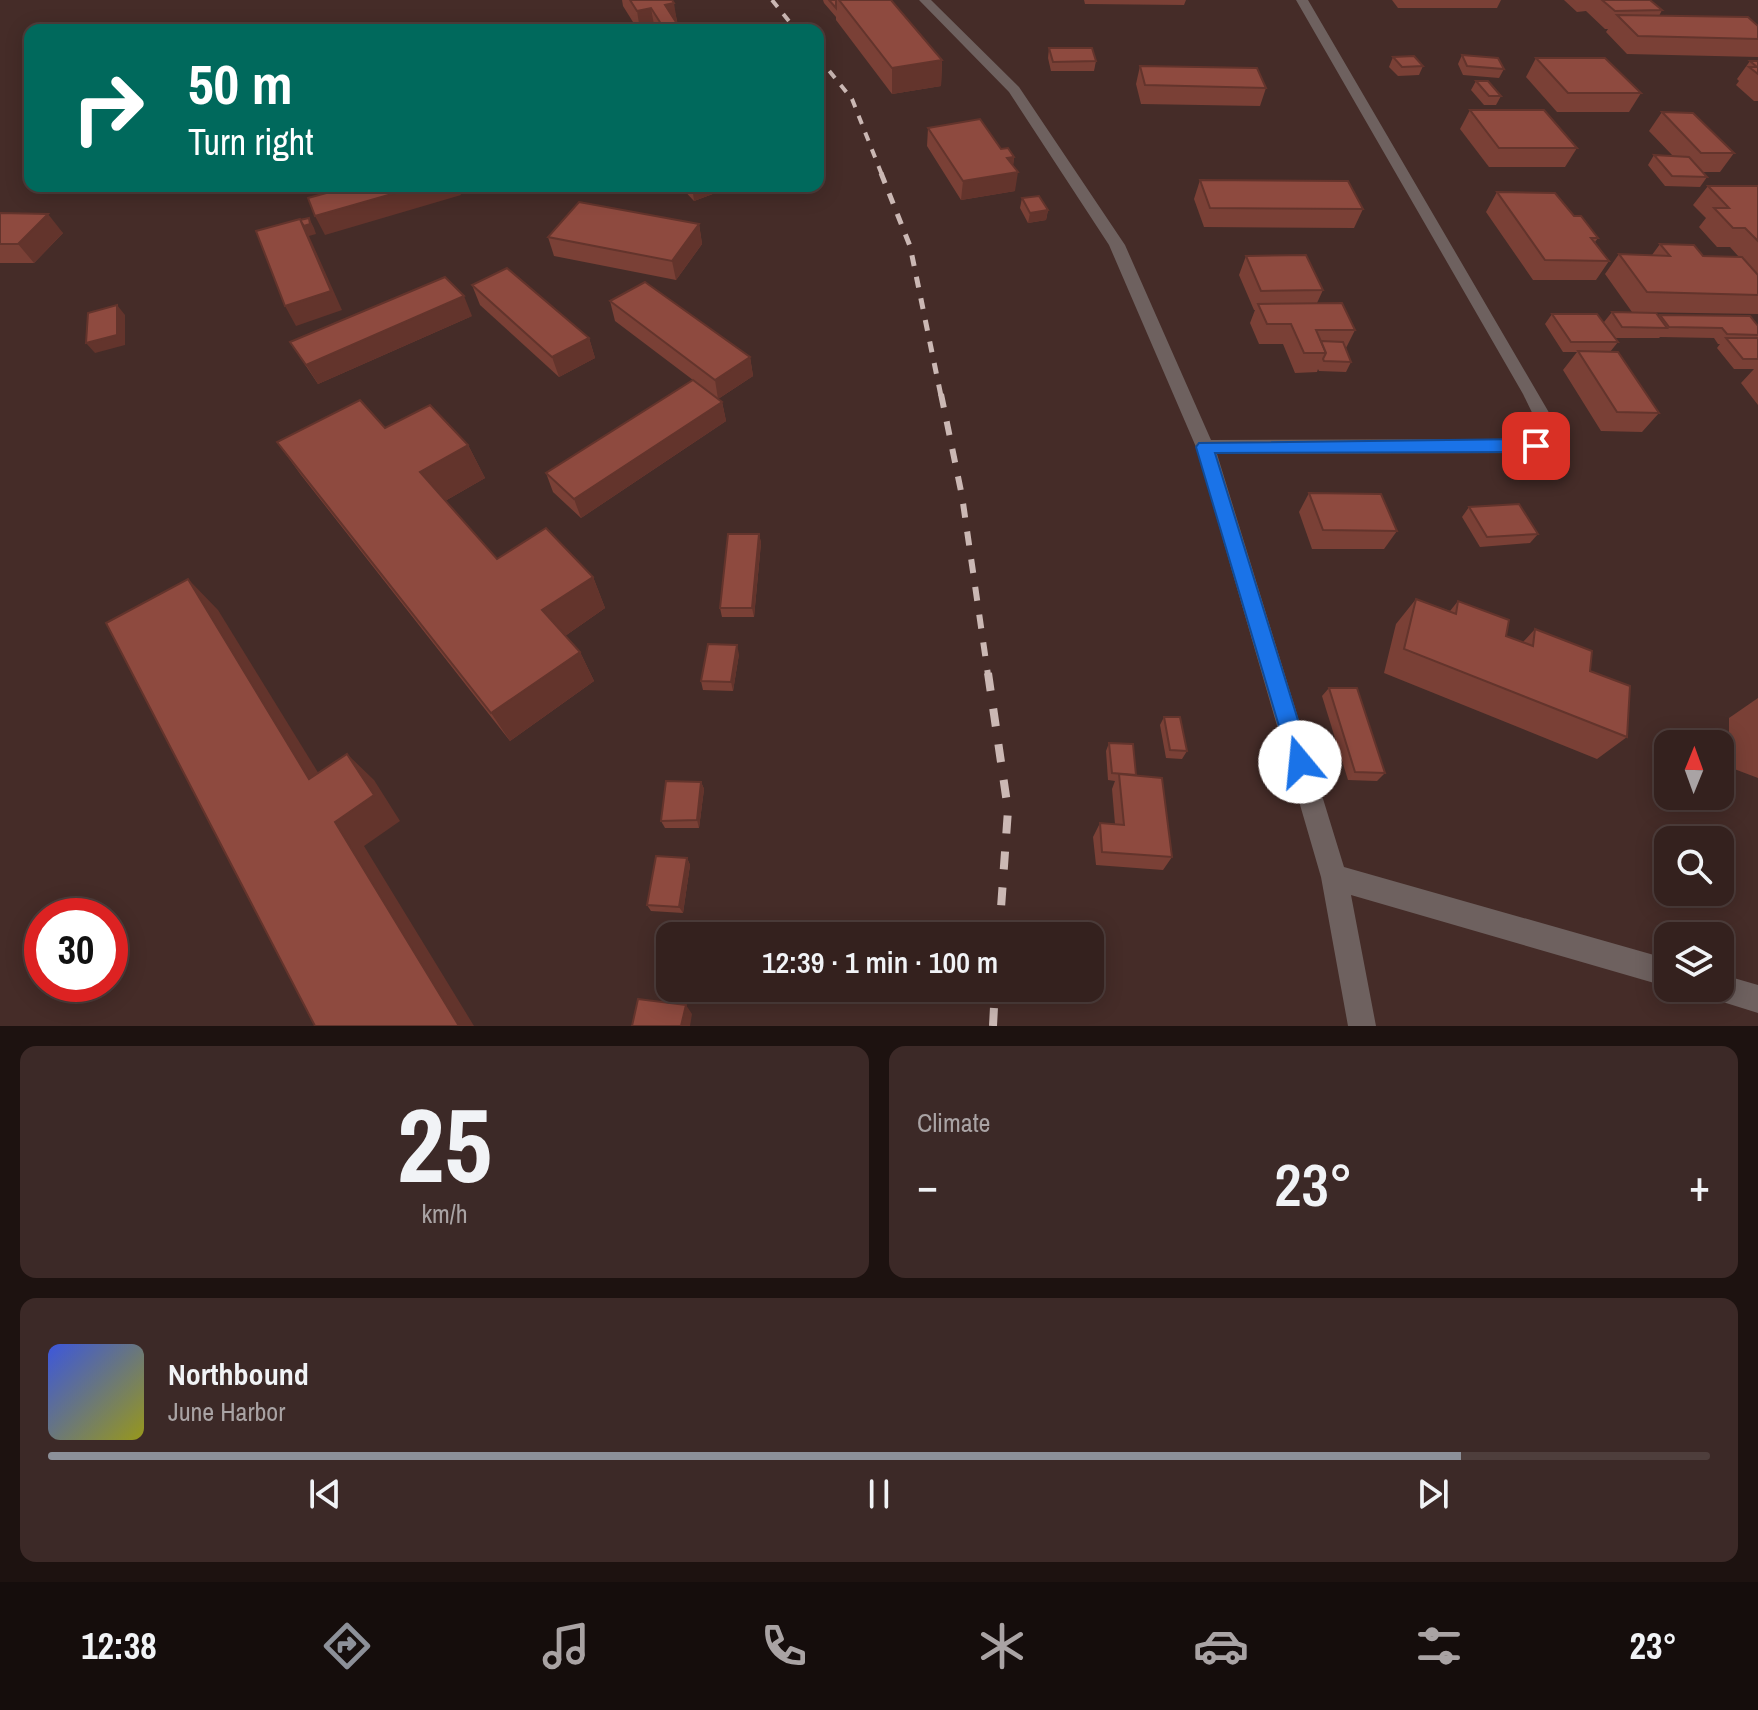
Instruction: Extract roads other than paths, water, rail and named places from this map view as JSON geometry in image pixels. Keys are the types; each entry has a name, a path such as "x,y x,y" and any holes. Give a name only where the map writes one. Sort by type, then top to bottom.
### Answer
{"street":[{"path":"925,0 1014,90 1117,245 1205,447 1334,877 1362,1026"},
{"path":"1205,447 1536,446 1549,428 1302,0"},
{"path":"1334,877 1654,969"},
{"path":"1734,992 1758,999"}],"railway":[{"path":"772,0 791,24"},
{"path":"824,64 852,99 882,175"},
{"path":"881,173 910,246 941,396"},
{"path":"941,394 962,496 988,675"},
{"path":"988,673 1008,810 1000,922"},
{"path":"993,1026 994,1002"}]}
